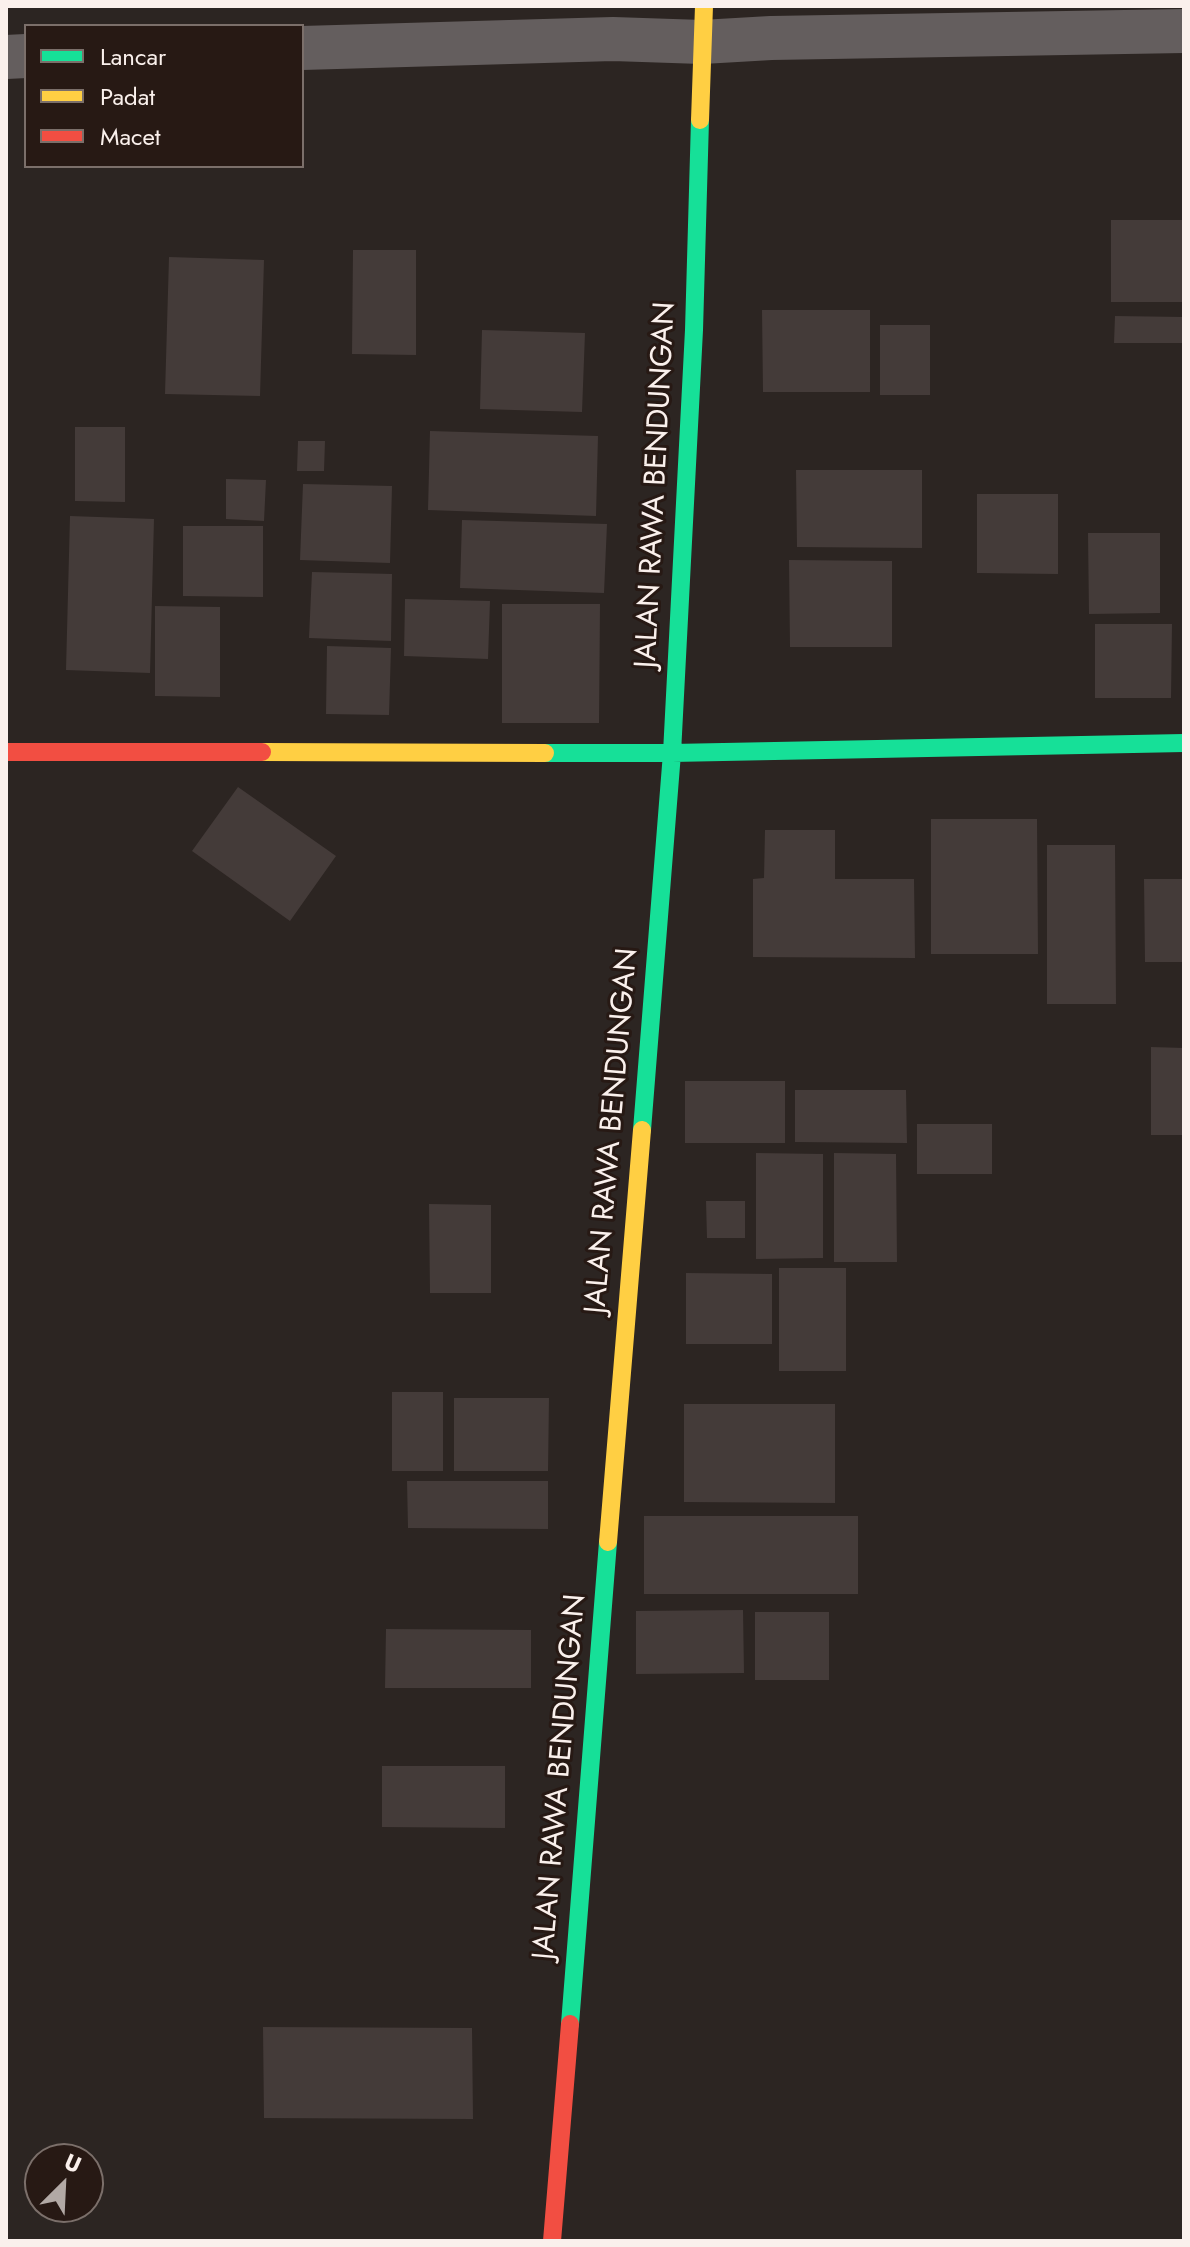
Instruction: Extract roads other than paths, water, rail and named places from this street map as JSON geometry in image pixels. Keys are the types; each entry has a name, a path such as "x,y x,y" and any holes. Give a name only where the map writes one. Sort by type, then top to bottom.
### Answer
{"street":[{"path":"304,48 613,39 703,24 771,38 1184,31"},
{"name":"JALAN RAWA BENDUNGAN","path":"552,2241 672,753 694,330 703,24"},
{"path":"6,752 672,753 1184,743"}]}
